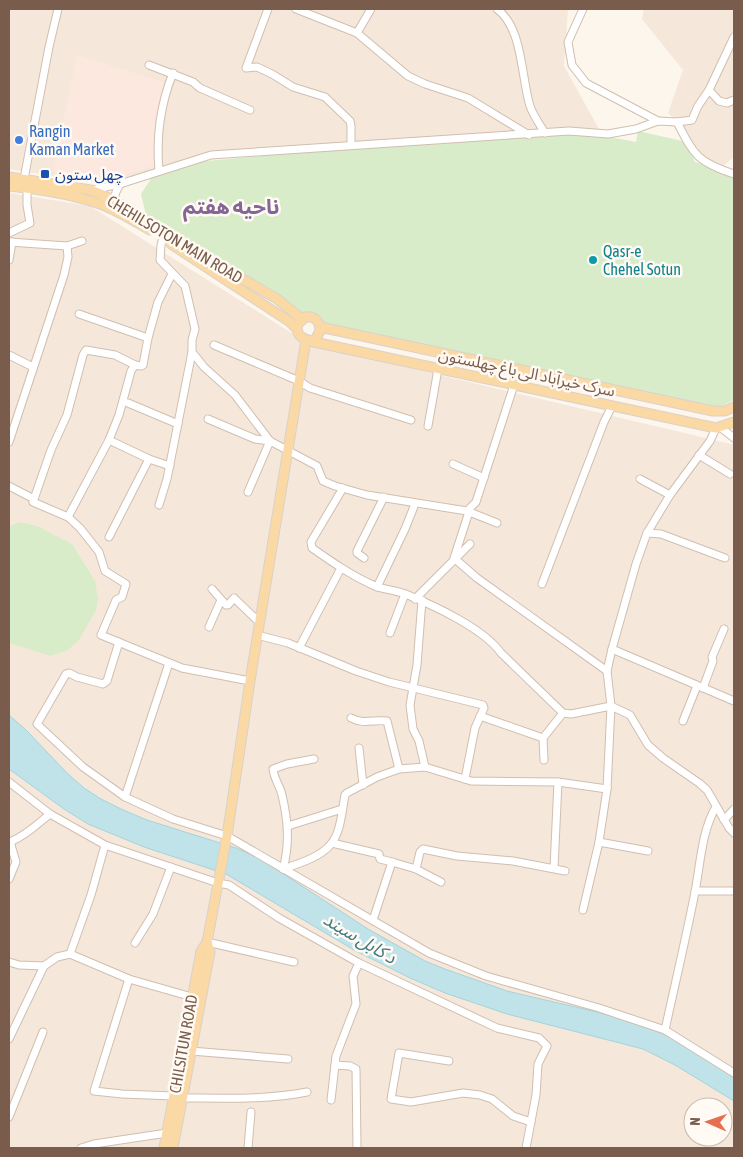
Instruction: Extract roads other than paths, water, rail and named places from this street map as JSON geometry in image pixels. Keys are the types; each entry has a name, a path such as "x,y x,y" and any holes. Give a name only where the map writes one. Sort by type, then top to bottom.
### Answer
{"main road":[{"name":"CHEHILSOTON MAIN ROAD","path":"9,177 25,184 95,202 121,213 277,299 302,319"},
{"name":"CHEHILSOTON MAIN ROAD","path":"9,186 25,184 91,190 114,200 163,236 290,322 297,329"},
{"path":"310,341 319,335 320,327 317,320 309,317 302,319 297,329 299,336 310,341 718,428 734,422"},
{"name":"سرک خیرآباد الی باغ چهلستون","path":"320,327 713,411 725,411 734,407"},
{"name":"CHILSITUN ROAD","path":"173,1148 192,997 201,951 207,942 219,878 299,381 310,341"},
{"name":"CHILSITUN ROAD","path":"164,1148 191,1051 210,952 207,942"}],"street":[{"path":"9,233 30,223 25,184 49,47 58,9"},
{"path":"268,9 246,68 257,68 272,74 292,87 325,97 350,121 352,126 352,144"},
{"path":"296,9 356,33 408,76 425,84 468,98 529,135"},
{"path":"356,33 371,9"},
{"path":"497,9 504,14 514,30 530,108 545,133"},
{"path":"583,9 568,42 572,65 586,83 658,121"},
{"path":"91,190 120,184 211,155 352,144 529,135 569,131 608,134 636,129 658,121 677,122 692,120 698,106 709,90 734,37"},
{"path":"149,65 173,73 193,82 200,88 250,110"},
{"path":"159,170 157,149 159,120 173,73"},
{"path":"709,90 719,102 727,104 734,100"},
{"path":"677,122 688,144 699,158 716,168 734,174"},
{"path":"114,200 120,184"},
{"path":"159,505 170,466 195,329 185,286 160,260 163,236"},
{"path":"9,260 10,242 67,246 82,241"},
{"path":"9,442 64,275 68,257 67,246"},
{"path":"172,274 158,302 143,365 135,365 115,355 86,350 82,355 68,416 51,450 33,502 68,517 80,528 99,552 105,571 126,584 122,598 116,600 101,632 102,636 182,668 250,681"},
{"path":"79,314 148,338"},
{"path":"214,346 299,381 310,388 411,420"},
{"path":"192,352 204,367 235,395 270,441"},
{"path":"9,355 34,367"},
{"path":"68,517 109,440 119,415 131,371 135,365"},
{"path":"428,426 438,369"},
{"path":"467,510 476,502 514,385"},
{"path":"128,403 178,424"},
{"path":"542,584 604,422 612,406"},
{"path":"208,419 255,439 270,441 318,466 323,480 335,486 366,495 415,504 467,510 497,523"},
{"path":"583,910 599,842 607,789 611,706 607,671 636,564 648,533 670,495 718,428 734,438"},
{"path":"109,440 149,459 170,466"},
{"path":"248,492 270,441"},
{"path":"699,456 730,474"},
{"path":"109,537 149,459"},
{"path":"453,464 484,478"},
{"path":"640,479 670,495"},
{"path":"9,486 34,499"},
{"path":"343,488 310,546 312,548 341,568 377,587 390,589 418,599 460,620 494,644 563,713 571,714 611,706 630,715 648,744 663,758 707,790 724,820 734,833"},
{"path":"364,558 357,551 384,497"},
{"path":"377,587 415,504"},
{"path":"454,558 468,515 467,510"},
{"path":"648,533 661,534 725,558"},
{"path":"424,767 411,716 410,699 414,689 418,599 454,558 470,544"},
{"path":"454,558 477,578 607,671"},
{"path":"299,648 341,568"},
{"path":"212,589 227,606 234,598 259,622"},
{"path":"390,633 405,594"},
{"path":"209,627 222,600"},
{"path":"684,721 713,661 712,657 724,629"},
{"path":"257,635 288,643 356,671 389,682 483,705 484,708 475,728 465,779"},
{"path":"119,642 107,680 103,684 69,673 66,674 37,724 83,767 125,797 226,839 429,953 486,976 599,1008 665,1030 734,1073"},
{"path":"612,649 734,701"},
{"path":"125,797 169,663"},
{"path":"544,760 543,738 563,713"},
{"path":"480,716 543,738"},
{"path":"351,718 358,722 388,721 399,769"},
{"path":"359,748 363,785"},
{"path":"282,869 287,849 288,826 282,795 274,777 274,769 287,764 314,759"},
{"path":"282,869 296,865 322,852 332,843 338,830 345,795 376,777 399,769 424,767 472,781 558,782 607,789"},
{"path":"9,782 50,814 105,845 171,867 219,878 279,918 359,963 498,1028 539,1038 547,1046 538,1064 536,1095 526,1148"},
{"path":"554,868 558,782"},
{"path":"665,1030 704,842 712,813 716,807"},
{"path":"288,826 342,809"},
{"path":"724,820 734,809"},
{"path":"9,879 16,862 11,845 12,841 26,835 32,827 50,814"},
{"path":"599,842 648,851"},
{"path":"332,843 379,854 380,859 416,869 441,882"},
{"path":"70,954 91,895 105,845"},
{"path":"416,869 420,852 423,849 457,856 513,861 565,871"},
{"path":"373,920 392,862"},
{"path":"135,943 153,914 171,867"},
{"path":"695,891 734,892"},
{"path":"207,942 294,962"},
{"path":"9,1039 44,966 57,957 70,954 129,979 192,997"},
{"path":"9,962 19,965 44,966"},
{"path":"331,1100 336,1056 356,1004 353,976 359,963"},
{"path":"129,979 94,1091 178,1097 293,1095 307,1092"},
{"path":"9,1117 43,1032"},
{"path":"191,1051 288,1059"},
{"path":"449,1061 399,1053 391,1099 411,1102 463,1093 480,1095 492,1100 513,1116 531,1122"},
{"path":"335,1065 350,1066 356,1069 357,1148"},
{"path":"248,1148 252,1112"},
{"path":"81,1148 94,1144 167,1133"}],"water":[{"name":"د کابل سيند","path":"9,715 68,774 101,799 147,820 236,848 259,858 368,929 425,961 507,991 601,1013 636,1023 671,1037 734,1077 734,1101 733,1097 727,1097 675,1065 643,1049 507,1014 445,993 410,978 354,950 226,874 144,847 88,824 9,769"}],"place":[{"name":"Rangin Kaman Market","path":"19,140"},
{"name":"چهل ستون","path":"45,174"},
{"name":"Qasr-e Chehel Sotun","path":"593,260"}],"district":[{"name":"ناحیه هفتم","path":"231,206"}]}
